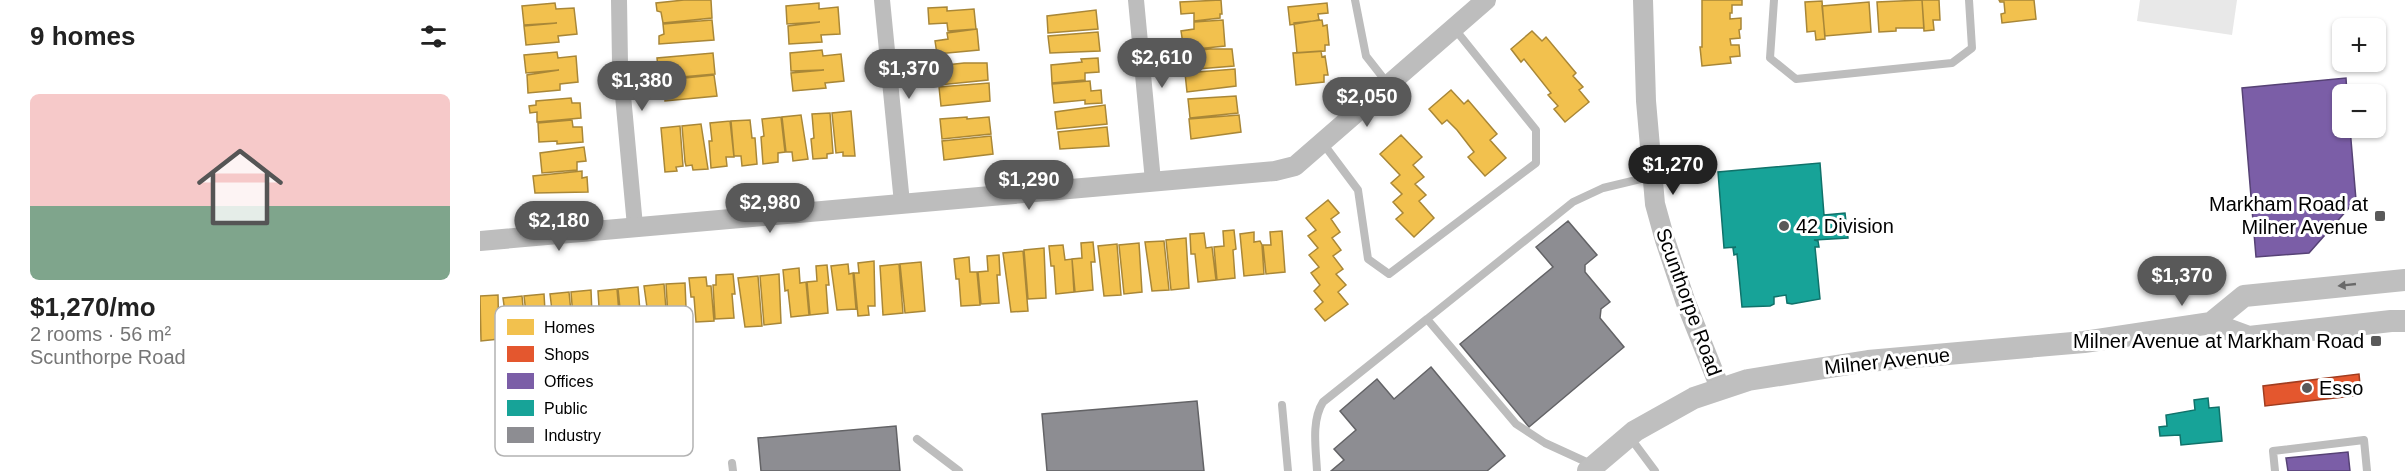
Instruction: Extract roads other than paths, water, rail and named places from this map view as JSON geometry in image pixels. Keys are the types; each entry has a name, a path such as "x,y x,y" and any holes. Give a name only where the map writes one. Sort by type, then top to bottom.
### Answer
{"main road":[{"path":"2211,323 2244,296 2405,280"},
{"name":"Milner Avenue","path":"1591,468 1629,436 1694,398 1719,388 1767,376 1868,361 2084,342 2211,323 2249,337 2405,321"}],"street":[{"path":"619,0 620,63 635,226"},
{"path":"882,0 902,203"},
{"path":"1136,0 1153,181"},
{"path":"480,241 1275,171 1294,166 1486,0"},
{"name":"Scunthorpe Road","path":"1643,0 1644,69 1656,204 1665,240 1686,303 1719,388"}],"lane":[{"path":"1355,0 1365,56 1388,85"},
{"path":"1774,0 1770,58 1796,79 1952,63 1972,48 1969,0"},
{"path":"1322,142 1358,190 1368,259 1389,274 1536,163 1536,130 1454,27"},
{"path":"1317,471 1316,422 1318,410 1323,402 1573,202 1603,188 1653,176"},
{"path":"1427,319 1516,424 1591,468"},
{"path":"1282,405 1288,471"},
{"path":"1629,436 1655,471"},
{"path":"917,439 959,471"},
{"path":"2275,471 2273,451 2364,440 2367,471"}],"place":[{"name":"Markham Road at Milner Avenue","path":"2380,216"},
{"name":"42 Division","path":"1784,226"},
{"name":"Milner Avenue at Markham Road","path":"2376,341"},
{"name":"Esso","path":"2307,388"}]}
